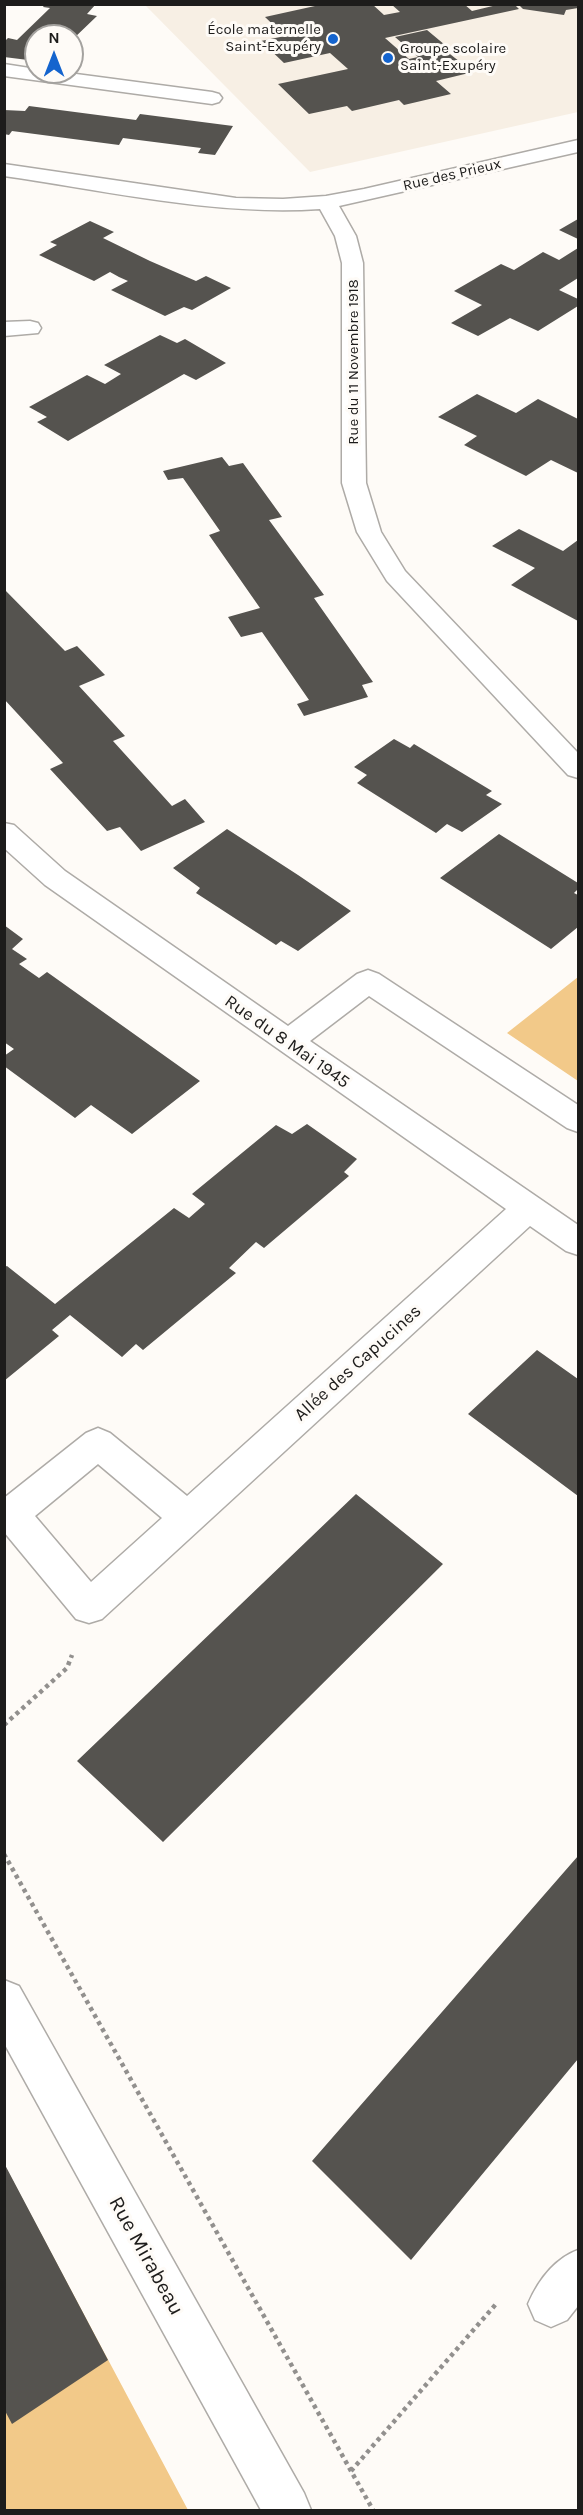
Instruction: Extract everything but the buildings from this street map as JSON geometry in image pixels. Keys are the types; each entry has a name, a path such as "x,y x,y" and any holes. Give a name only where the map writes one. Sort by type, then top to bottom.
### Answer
{"street":[{"path":"4,70 212,98"},
{"name":"Rue des Prieux","path":"326,202 579,146"},
{"path":"4,170 236,204 284,205 326,202"},
{"name":"Rue du 11 Novembre 1918","path":"326,202 345,233 351,248 354,275 354,483 360,512 372,542 396,576 574,756"},
{"path":"4,329 30,328"},
{"name":"Rue du 8 Mai 1945","path":"4,832 55,879 528,1209 579,1242"},
{"path":"288,1042 368,981 579,1120"},
{"name":"Allée des Capucines","path":"89,1607 528,1209"},
{"path":"89,1607 11,1514 98,1443 187,1517"},
{"name":"Rue Mirabeau","path":"4,2001 287,2511"}],"path":[{"path":"4,1725 67,1668 89,1607"},
{"path":"4,1854 373,2511"},
{"path":"351,2470 501,2298 565,2288"}],"shaded area":[{"name":"Groupe scolaire Saint-Exupéry","path":"145,5 578,5 578,112 310,172"},
{"path":"578,977 578,1081 507,1033"},
{"path":"4,2164 188,2510 5,2510"}],"place":[{"name":"École maternelle Saint-Exupéry","path":"333,39"},
{"name":"Groupe scolaire Saint-Exupéry","path":"388,58"}]}
